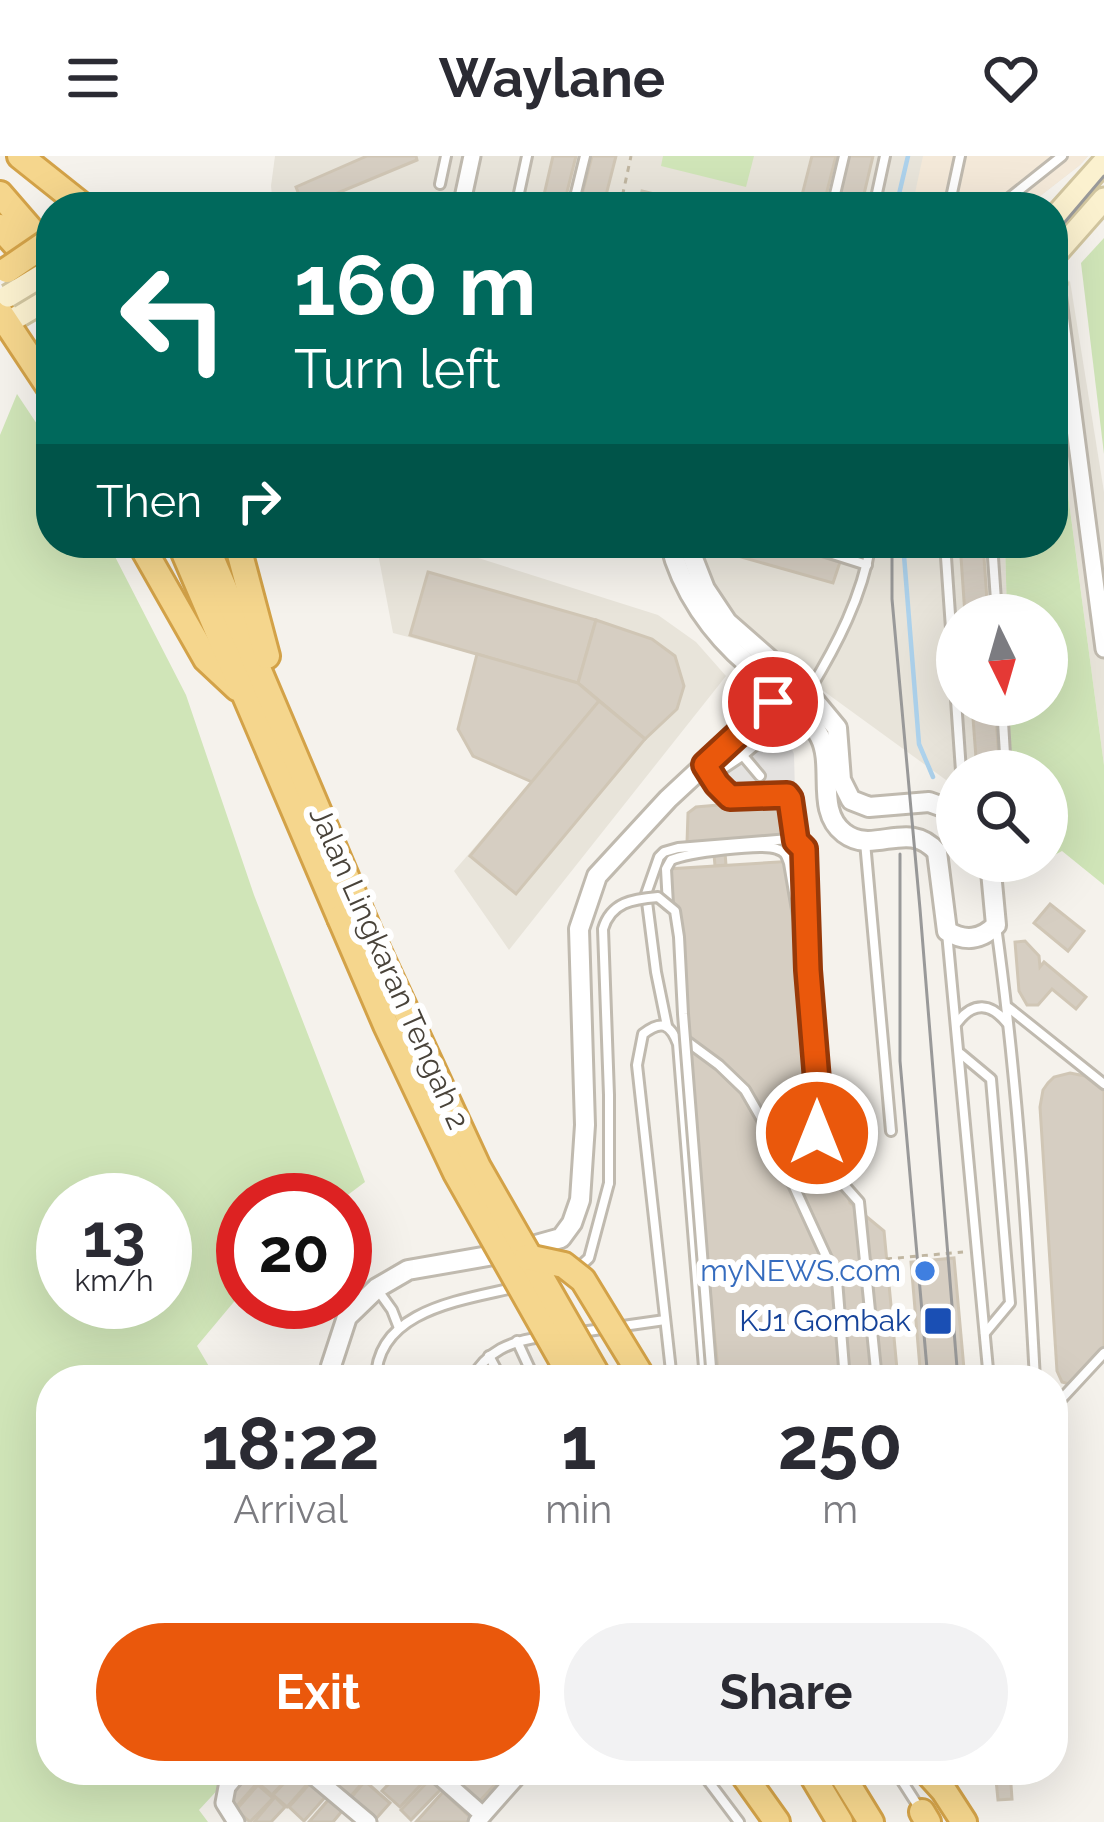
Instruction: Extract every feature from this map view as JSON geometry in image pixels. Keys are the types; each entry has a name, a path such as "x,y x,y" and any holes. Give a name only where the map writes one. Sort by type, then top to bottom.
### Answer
{"highway":[{"path":"20,156 62,192"},
{"path":"0,194 36,236"},
{"path":"0,227 36,268"},
{"path":"36,262 5,306 17,348 36,370"},
{"path":"149,558 206,658 243,693"},
{"name":"Jalan Lingkaran Tengah 2","path":"185,558 394,1043 456,1173 565,1365"},
{"name":"Jalan Lingkaran Tengah 2","path":"211,558 370,933 478,1167 591,1365"},
{"path":"241,558 289,740"},
{"path":"527,1257 564,1265 583,1280 635,1365"},
{"path":"751,1785 777,1822"},
{"path":"818,1785 840,1822"},
{"path":"848,1785 871,1822"},
{"path":"939,1785 964,1822"}],"main road":[{"path":"1068,202 1104,162"},
{"path":"1068,241 1104,199"},
{"path":"5,306 36,282"},
{"path":"5,306 36,297"}],"street":[{"path":"464,192 472,156"},
{"path":"1068,380 1104,650"},
{"path":"673,558 676,570 730,649 837,728 841,780 851,800 869,807 936,803"},
{"path":"693,558 705,589 727,622 795,693 822,740 830,814 839,830 865,840 921,836 929,842 938,852 947,931 960,938 987,934 996,925 992,882"},
{"path":"331,1365 346,1317 376,1288 408,1270 561,1238 572,1223 580,1200 585,1125 579,929 597,876 668,800 795,693"},
{"path":"228,1785 224,1803 236,1822"},
{"path":"325,1785 368,1822"},
{"path":"447,1785 480,1819 510,1785"}],"lane":[{"path":"440,184 446,156"},
{"path":"519,192 527,156"},
{"path":"576,192 586,156"},
{"path":"836,192 844,156"},
{"path":"877,192 885,156"},
{"path":"952,192 960,156"},
{"path":"1017,192 1062,156"},
{"path":"845,558 867,565"},
{"path":"795,693 832,654 866,576 868,558"},
{"path":"946,558 960,750"},
{"path":"993,558 996,594"},
{"path":"735,746 760,776"},
{"path":"707,768 728,796 787,795 796,841"},
{"path":"708,1365 678,1043 656,972 646,894 659,857 678,848 789,839 804,849 817,1080 813,1108 821,1159 859,1202 875,1365"},
{"path":"865,840 891,1131"},
{"path":"668,905 665,869 670,860 695,853 782,851 791,871 808,970"},
{"path":"542,1280 565,1274 589,1258 609,1183 606,918 626,902 658,897 674,911 679,937 708,1365"},
{"path":"996,925 1009,1024 1034,1365"},
{"path":"947,931 987,1365"},
{"path":"956,1024 974,1008 989,1007 1009,1024"},
{"path":"1007,1007 1104,1084"},
{"path":"670,1365 637,1065 643,1034 658,1026 670,1028 719,1065 745,1090 768,1130 837,1280 843,1365"},
{"path":"959,1052 991,1079 1010,1304 984,1334"},
{"path":"376,1365 399,1328 432,1308 520,1286"},
{"path":"376,1288 399,1328"},
{"path":"482,1365 489,1355 517,1341 665,1320"},
{"path":"517,1341 528,1365"},
{"path":"1068,1392 1104,1353"},
{"path":"489,1355 494,1365"},
{"path":"711,1785 739,1822"},
{"path":"907,1785 925,1817"}],"path":[{"path":"623,192 631,156"},
{"path":"886,1259 963,1252"},
{"path":"892,1281 900,1280 898,1258"}],"shaded area":[{"path":"275,156 1088,156 1045,192 272,192"},
{"path":"923,156 1088,156 1045,192 915,192"},
{"path":"1068,282 1104,492 1104,765 1068,495"},
{"path":"379,558 478,558 658,615 696,642 726,676 509,950 454,871 531,782 473,756 458,729 477,655 393,633"},
{"path":"703,558 1005,558 1006,594 936,594 936,726 1010,726 1010,750 936,750 936,773 756,642 714,584"},
{"path":"783,729 794,754 795,793 730,796 727,785 719,785 714,778"}],"green space":[{"path":"663,156 754,156 746,187 661,166"},
{"path":"1104,238 1104,454 1081,263"},
{"path":"17,394 36,422 36,558 116,558 186,695 254,895 362,1173 216,1173 216,1323 197,1346 208,1365 36,1365 36,1785 222,1785 199,1810 208,1822 0,1822 0,435"},
{"path":"1068,495 1104,765 1104,885 1068,856 1068,750 1010,750 1010,726 1068,726 1068,594 1006,594 1005,558 1068,558"}],"building":[{"path":"367,156 416,156 417,160 340,192 298,192 296,187"},
{"path":"553,156 576,156 567,192 545,192"},
{"path":"592,156 616,156 607,192 583,192"},
{"path":"812,156 836,156 827,192 803,192"},
{"path":"849,156 873,156 865,192 841,192"},
{"path":"745,558 826,558 840,562 833,583"},
{"path":"961,558 984,558 987,594 964,594"},
{"path":"428,572 596,620 578,683 410,635"},
{"path":"596,620 652,639 675,656 684,686 677,709 645,739 578,683"},
{"path":"477,654 578,683 599,701 532,782 473,756 458,729"},
{"path":"599,701 645,739 516,894 470,856"},
{"path":"974,726 997,726 998,750 975,750"},
{"path":"786,799 792,834 724,840 726,865 715,866 713,842 687,843 688,813 696,807"},
{"path":"794,861 831,1139 850,1203 884,1231 897,1365 718,1365 668,869"},
{"path":"1050,904 1084,931 1068,951 1034,923"},
{"path":"1025,941 1039,956 1040,967 1044,962 1086,997 1076,1009 1052,989 1038,1005 1027,1005 1019,991 1015,942"},
{"path":"1085,1076 1104,1091 1104,1350 1076,1383 1069,1384 1068,1365 1057,1365 1040,1107 1043,1090 1054,1077"},
{"name":"KJ1 Gombak","path":"954,1258 964,1365 920,1365 911,1262"},
{"path":"234,1785 255,1785 234,1809 226,1797"},
{"path":"258,1785 273,1798 250,1822 236,1810"},
{"path":"260,1785 281,1785 272,1795"},
{"path":"282,1785 307,1785 287,1807 273,1795"},
{"path":"308,1785 328,1794 304,1821 289,1807"},
{"path":"337,1785 361,1785 349,1798"},
{"path":"362,1785 370,1785 390,1803 374,1821 349,1800"},
{"path":"388,1785 421,1785 400,1807 382,1791"},
{"path":"424,1785 443,1787 411,1820 401,1810"},
{"path":"458,1785 495,1785 478,1803"},
{"path":"996,1785 1011,1785 1012,1799 998,1800"},
{"path":"443,1792 471,1818 467,1822 416,1822"},
{"path":"275,1797 285,1807 271,1822 254,1822"},
{"path":"330,1798 343,1810 333,1822 309,1822"}],"waterway":[{"path":"900,192 908,156"},
{"path":"904,558 919,744 933,777"}],"tram line":[{"path":"1068,218 1104,176"},
{"path":"892,558 957,1365"},
{"path":"900,854 900,1061 927,1365"}],"place":[{"name":"myNEWS.com","path":"925,1271"},
{"name":"KJ1 Gombak","path":"938,1321"}],"route":[{"path":"773,702 705,765 730,797 787,795 790,799 796,841 804,849 817,1133"}]}
